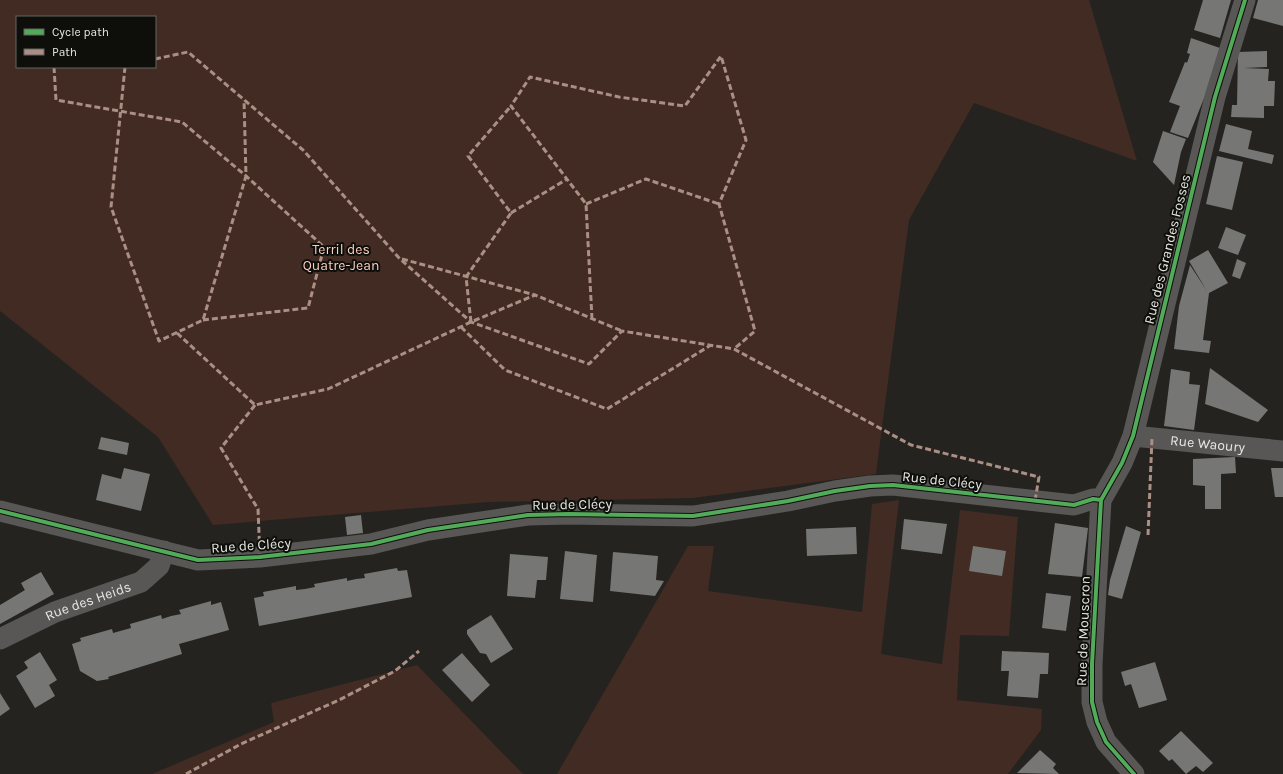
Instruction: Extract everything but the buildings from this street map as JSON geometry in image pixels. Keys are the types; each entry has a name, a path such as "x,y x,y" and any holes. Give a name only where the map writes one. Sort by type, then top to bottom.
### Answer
{"street":[{"name":"Rue des Grandes Fosses","path":"1101,500 1122,463 1133,436 1215,97 1245,0"},
{"name":"Rue Waoury","path":"1133,436 1283,451"},
{"name":"Rue de Clécy","path":"0,511 198,560 260,557 371,544 428,530 528,515 569,514 694,516 780,503 870,486 892,485 1074,505 1093,499 1101,500"},
{"name":"Rue de Mouscron","path":"1101,500 1092,664 1092,702 1097,722 1106,742 1134,774"},
{"name":"Rue des Heids","path":"0,639 56,612 140,582 159,566 164,551"}],"green space":[{"name":"Terril des Quatre-Jean","path":"0,0 1089,0 1137,161 974,103 909,220 876,474 693,498 489,502 213,525 158,437 0,311"},
{"path":"899,500 881,654 942,664 960,510 1018,517 1009,636 960,635 957,700 1042,709 1041,730 1008,774 557,774 688,546 714,546 708,591 862,612 872,504"},
{"path":"417,665 523,774 152,774 274,722 271,703"}],"marked path":[{"path":"156,59 188,52 303,150 400,259 471,322 589,364 622,331 734,349 911,445 1039,477 1035,501"},
{"path":"592,319 586,204 511,106 530,77 619,97 685,106 721,56 746,140 719,204 755,331 734,349"},
{"path":"54,68 56,100 182,122 246,176 324,247 308,308 203,320"},
{"path":"125,68 111,207 159,341 203,320 246,176 244,100"},
{"path":"471,322 466,277 511,213 468,156 511,106"},
{"path":"511,213 567,179"},
{"path":"586,204 646,179 719,204"},
{"path":"402,259 535,295"},
{"path":"177,333 255,405 328,389 471,322 535,295 622,331"},
{"path":"461,327 505,370 607,409 711,345"},
{"path":"255,405 221,448 258,509 260,557"},
{"path":"1148,535 1152,438"},
{"path":"186,774 241,744 339,700 395,671 419,651"}],"cycle path":[{"path":"1134,774 1106,742 1097,722 1092,702 1092,664 1101,500 1122,463 1133,436 1215,97 1245,0"},
{"path":"0,511 198,560 260,557 371,544 428,530 528,515 569,514 693,516 870,486 893,485 1074,505 1093,499 1101,500"}]}
